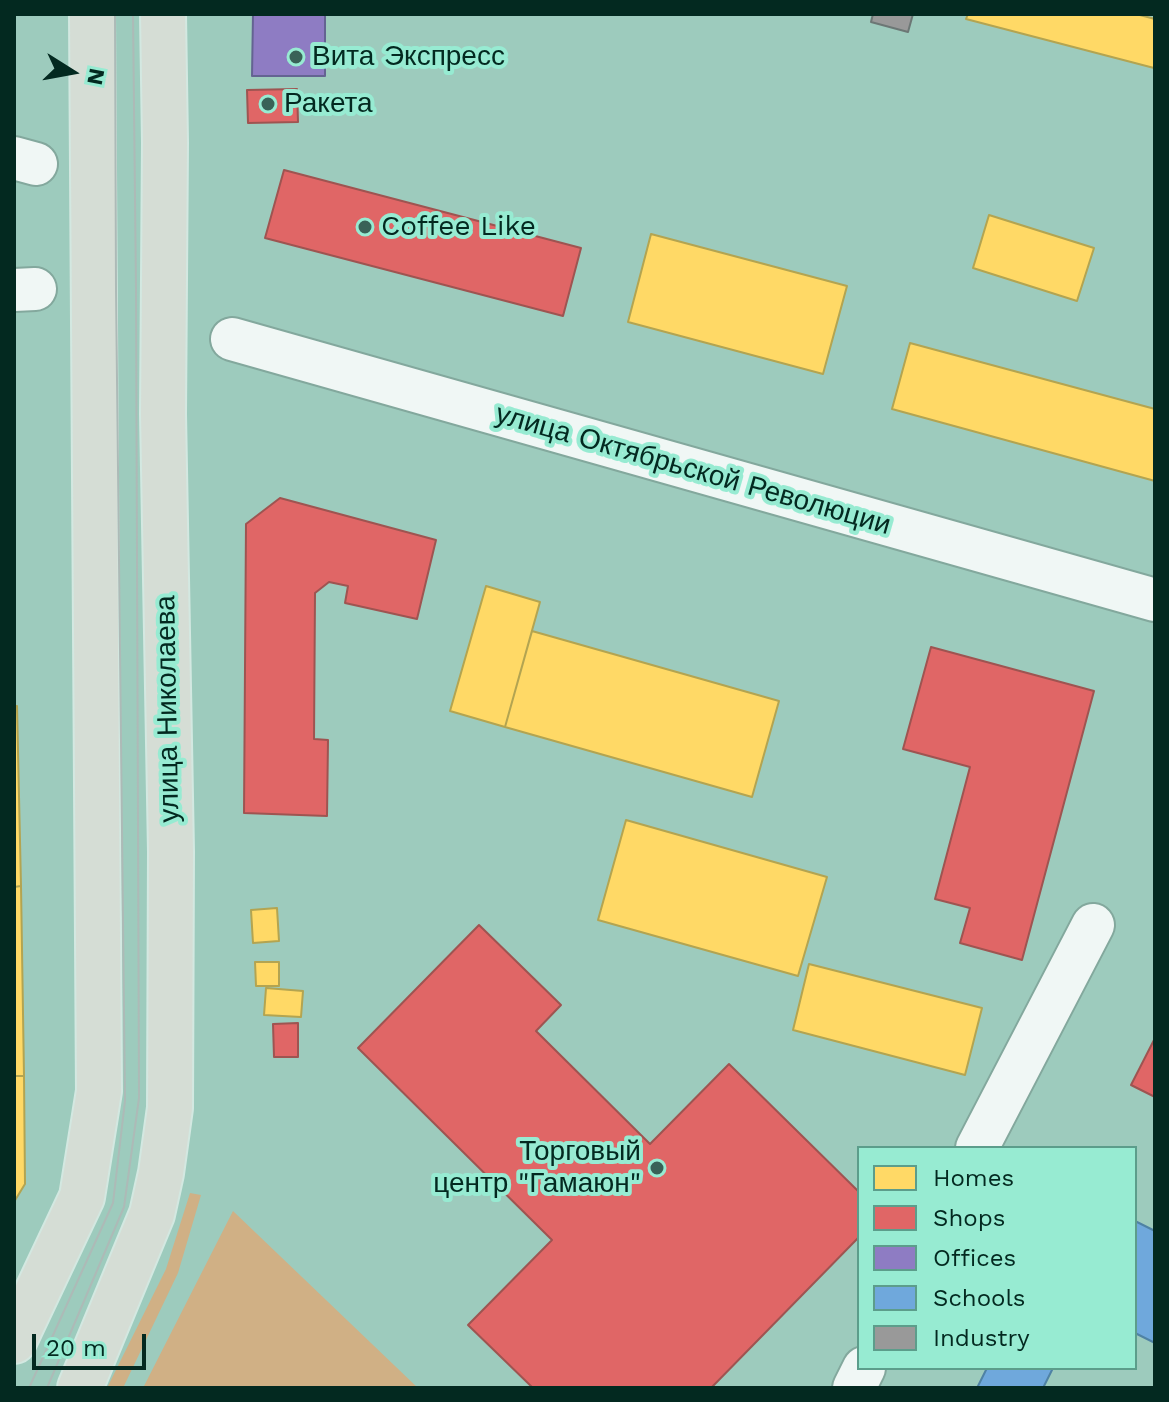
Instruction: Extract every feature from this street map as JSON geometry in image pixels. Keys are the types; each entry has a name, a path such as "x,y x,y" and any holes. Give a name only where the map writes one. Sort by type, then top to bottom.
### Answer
{"main road":[{"path":"14,1341 82,1197 99,1091 92,14"},
{"name":"улица Николаева","path":"80,1388 152,1214 170,1108 171,852 163,414 163,14"}],"street":[{"name":"улица Октябрьской Революции","path":"232,339 1155,600"},
{"path":"978,1146 1093,925"},
{"path":"854,1388 863,1370"}],"shaded area":[{"path":"190,1193 201,1195 178,1273 123,1388 107,1388 166,1269"},
{"path":"233,1211 418,1388 143,1388"}],"building: Homes":[{"path":"968,14 1136,14 1155,19 1154,68 966,19"},
{"path":"989,215 1094,248 1077,301 973,268"},
{"path":"651,234 847,286 823,374 628,322"},
{"path":"910,343 1155,409 1155,481 892,409"},
{"path":"486,586 540,602 505,727 450,711"},
{"path":"532,631 779,701 752,797 505,727"},
{"path":"14,706 17,706 21,886 14,887"},
{"path":"626,820 827,877 798,976 598,920"},
{"path":"21,886 24,1076 14,1076 14,887"},
{"path":"277,908 279,941 253,943 251,910"},
{"path":"255,962 279,962 279,986 256,986"},
{"path":"809,964 982,1008 965,1075 793,1030"},
{"path":"266,988 303,991 301,1017 264,1015"},
{"path":"14,1076 24,1076 25,1184 14,1202"}],"building: Shops":[{"path":"297,89 298,122 248,123 247,90"},
{"path":"284,170 581,248 563,316 265,238"},
{"path":"280,498 436,540 417,619 345,603 348,586 329,582 315,593 314,739 328,740 327,816 244,813 246,524"},
{"path":"931,647 1094,691 1022,960 960,943 970,908 935,899 970,767 903,749"},
{"name":"Торговый центр \"Гамаюн\"","path":"479,925 561,1005 536,1031 650,1144 729,1064 857,1190 857,1239 711,1388 533,1388 468,1325 552,1240 358,1048"},
{"path":"298,1023 298,1057 274,1057 273,1024"},
{"path":"1155,1038 1155,1097 1131,1085"}],"building: Offices":[{"path":"253,14 325,14 325,76 252,76"}],"building: Schools":[{"path":"1137,1222 1155,1231 1155,1343 1137,1334"},
{"path":"986,1370 1052,1370 1043,1388 977,1388"}],"building: Industry":[{"path":"873,14 913,14 908,32 871,22"}],"tram line":[{"path":"29,1388 113,1203 125,1101 115,14"},
{"path":"47,1388 124,1207 139,1098 133,14"}],"place":[{"name":"Вита Экспресс","path":"296,57"},
{"name":"Ракета","path":"268,104"},
{"name":"Coffee Like","path":"365,227"},
{"name":"Торговый центр \"Гамаюн\"","path":"657,1168"}]}
